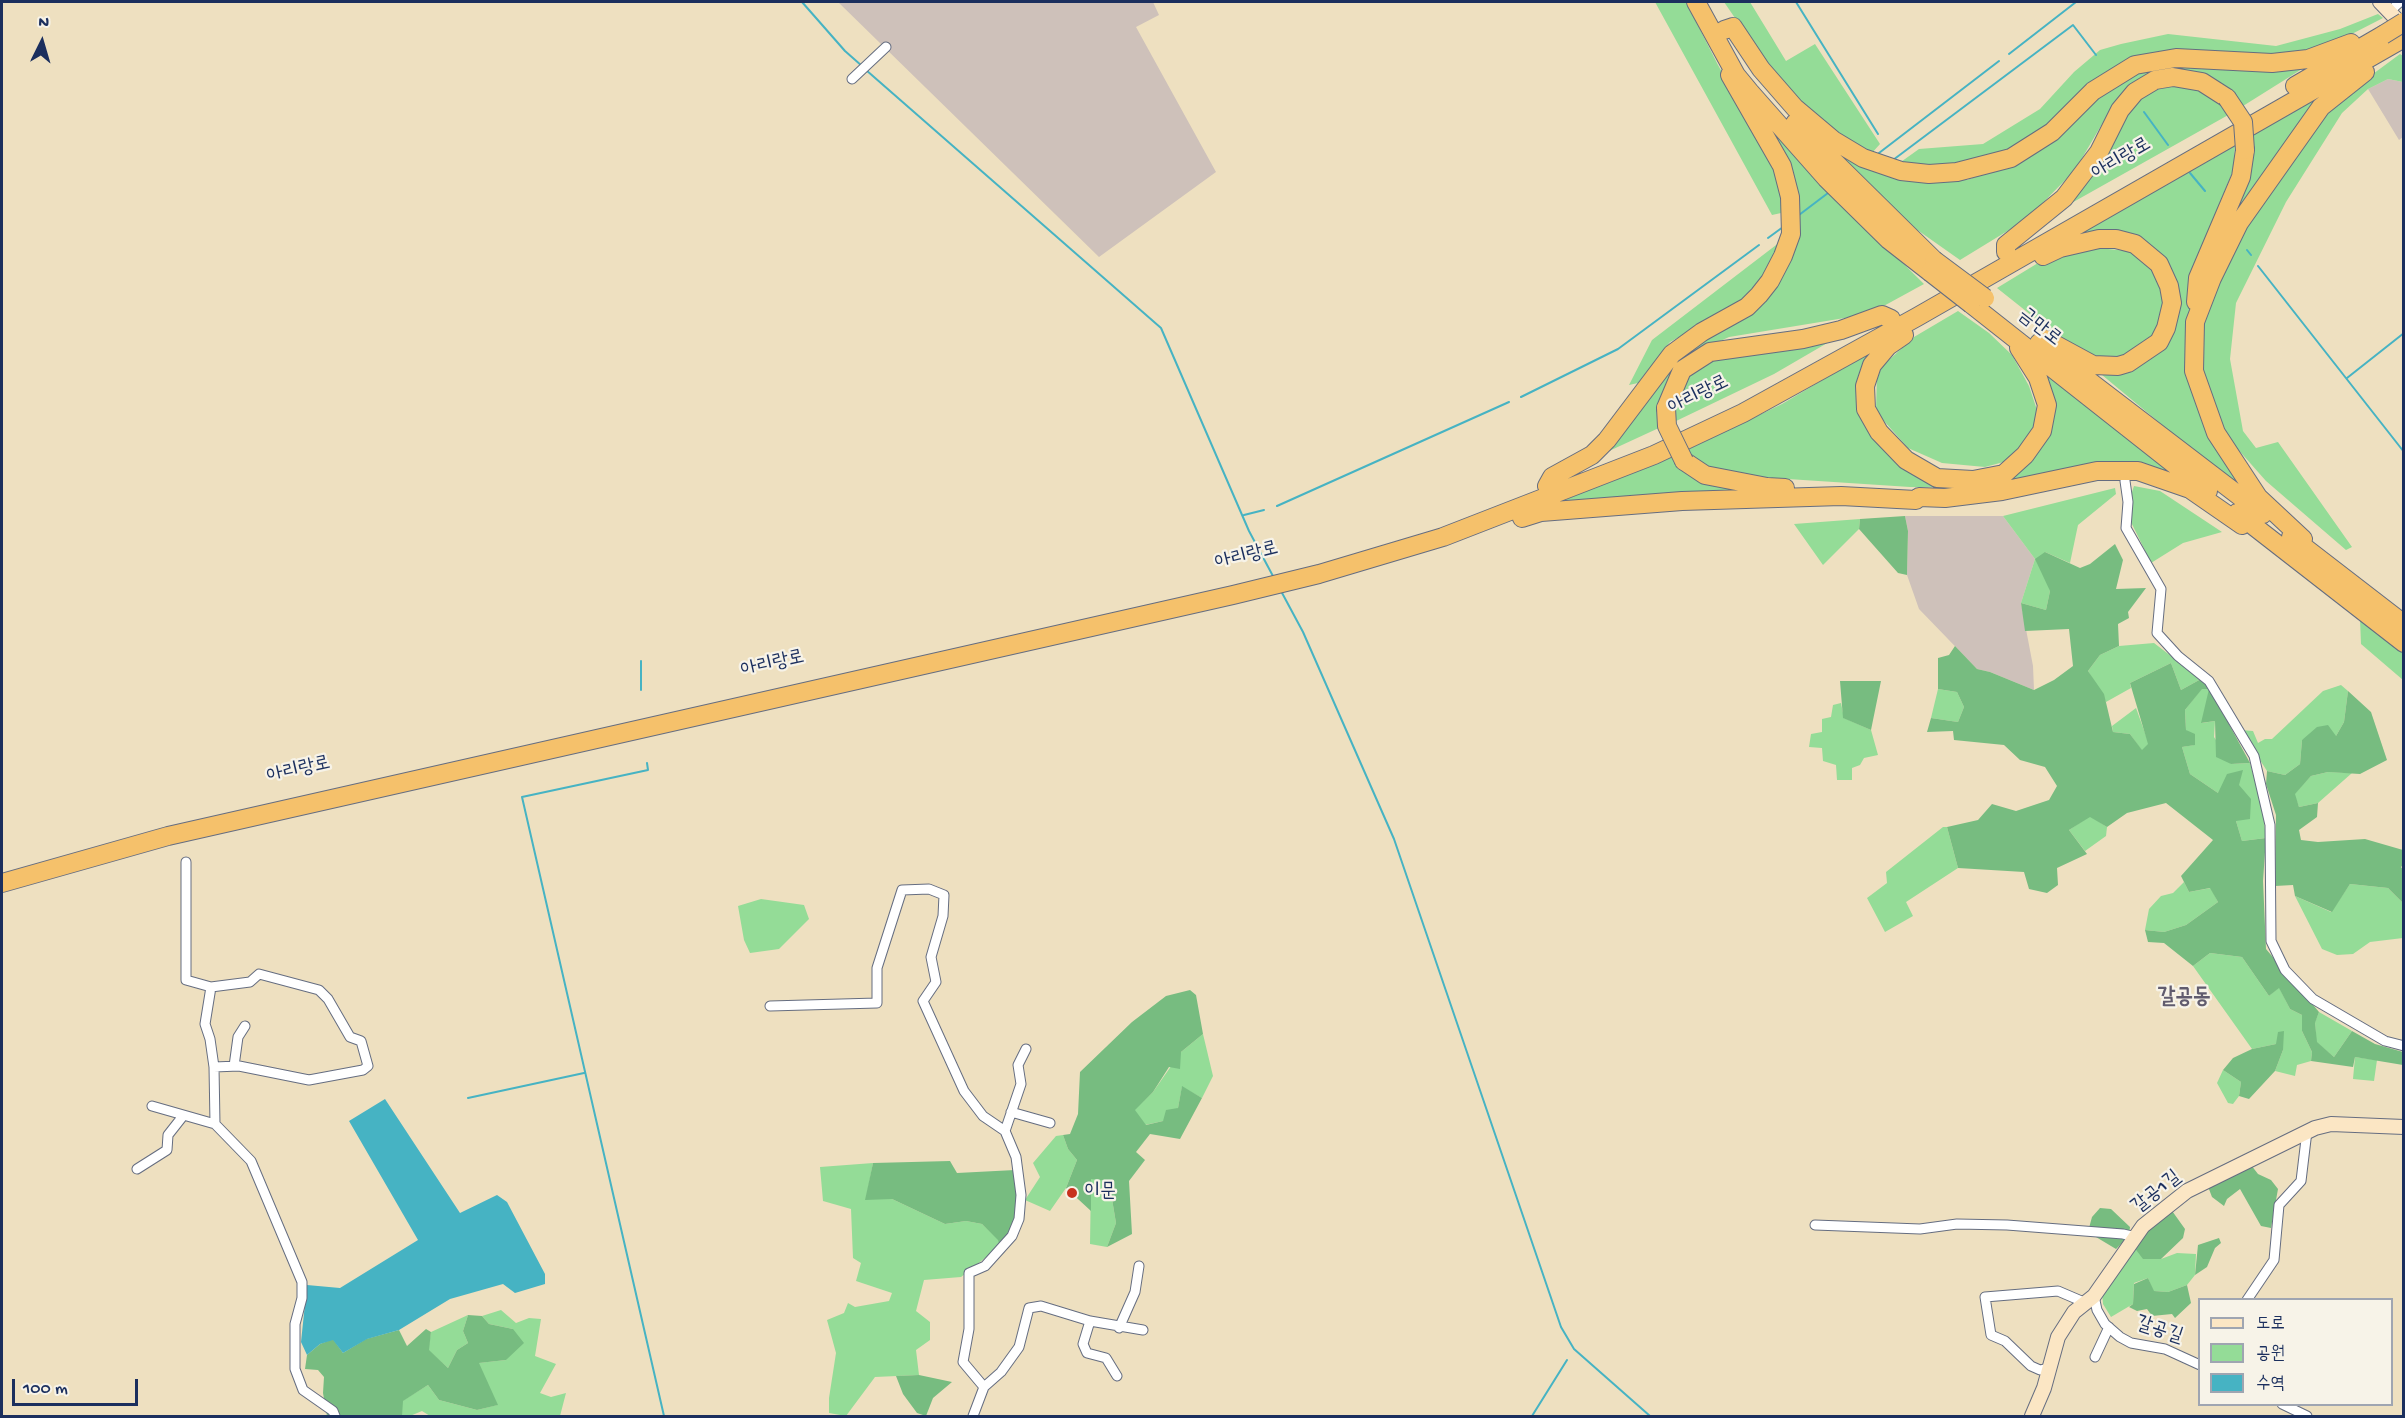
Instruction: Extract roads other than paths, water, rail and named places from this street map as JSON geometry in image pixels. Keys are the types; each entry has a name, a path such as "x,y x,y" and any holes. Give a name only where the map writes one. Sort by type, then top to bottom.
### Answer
{"highway":[{"name":"금만로","path":"1696,2 1736,75 1826,178 1889,240 1932,266 2039,343 2403,624"},
{"name":"금만로","path":"1710,2 1724,30 1764,91 1932,266"},
{"name":"아리랑로","path":"1316,569 1547,486 1691,426 1800,371 1891,319 2011,257 2389,40 2393,9"},
{"path":"1724,30 1733,27 1761,69 1795,108 1816,127 1851,152 1863,159 1900,171 1929,174 1957,172 2011,158 2052,132 2092,91 2135,65 2176,57 2271,63 2308,59 2372,33 2389,40 2390,54 2335,93 2299,135 2239,223 2211,278 2195,322"},
{"path":"1547,486 1552,477 1592,455 1607,440 1672,354 1702,332 1747,307 1770,281 1784,256 1791,234 1791,197 1782,166 1730,75 1736,75"},
{"path":"2039,343 2046,339 2093,365 2118,366 2140,357 2159,342 2166,328 2172,303 2169,286 2159,264 2135,244 2099,239 2060,248 2026,263 2011,257 2006,245 2064,198 2098,152 2120,110 2135,92 2155,80 2173,77 2202,82 2227,98 2243,122 2245,150 2241,177 2198,278 2194,371 2216,433 2258,497 2302,539 2300,544"},
{"name":"아리랑로","path":"2,883 168,836 1230,590 1316,569 1485,522 1654,455 1743,413 1917,317 2011,257"},
{"name":"금만로","path":"1978,301 2012,336 2403,643"},
{"path":"1891,319 1882,315 1841,330 1803,339 1710,352 1682,370 1666,408 1667,426 1684,461 1705,475 1767,487 1838,489 1945,498 2002,491 2097,471 2138,471 2190,489 2242,525 2246,520"},
{"path":"1917,317 1914,328 1888,346 1872,365 1865,386 1866,409 1879,432 1906,460 1937,478 1973,480 2004,474 2025,455 2042,431 2048,405 2038,378 2012,336"},
{"path":"1485,522 1495,526 1541,513 1682,501 1841,496 1916,500 1919,497"},
{"name":"아리랑로","path":"2,873 81,847 189,819 1230,590"}],"street":[{"path":"2393,9 2403,27"},
{"path":"852,79 886,47"},
{"path":"2125,481 2128,502 2126,528 2161,589 2157,633 2178,656 2209,681 2254,756 2270,825 2271,941 2285,970 2313,999 2385,1041 2403,1046"},
{"path":"186,862 186,980 211,987 250,982 259,974 319,990 328,999 350,1037 360,1041 368,1066 363,1070 309,1080 234,1066 214,1066"},
{"path":"770,1006 877,1003 877,968 902,890 929,889 944,895 943,916 931,957 936,982 923,1001 964,1091 983,1116 1005,1131 1016,1156 1021,1195 1019,1219 1012,1236 985,1266 969,1273 967,1285 969,1329 963,1362 984,1387"},
{"path":"211,987 205,1024 214,1066 215,1124"},
{"path":"234,1066 238,1036 245,1026"},
{"path":"1005,1131 1021,1084 1018,1065 1026,1049"},
{"path":"152,1106 215,1124 251,1161 302,1282 302,1298 295,1324 295,1369 303,1390 333,1411 335,1416"},
{"path":"1011,1112 1050,1123"},
{"path":"137,1169 167,1150 168,1136 183,1116"},
{"name":"갈공1길","path":"2032,1416 2044,1388 2058,1337 2074,1312 2090,1300 2143,1226 2187,1191 2307,1131 2331,1124 2403,1127"},
{"path":"2248,1298 2274,1260 2279,1205 2301,1181 2307,1131"},
{"path":"1815,1225 1920,1229 1957,1224 2007,1225 2136,1237"},
{"path":"1119,1328 1135,1292 1139,1266"},
{"path":"2048,1368 2040,1370 2031,1366 2005,1341 1991,1335 1985,1298 2058,1291 2090,1300"},
{"name":"갈공길","path":"2090,1300 2109,1327 2131,1344 2165,1349 2198,1365"},
{"path":"973,1416 984,1387 1001,1372 1019,1347 1029,1308 1041,1306 1119,1328 1143,1330"},
{"path":"1090,1321 1083,1344 1087,1353 1106,1358 1117,1376"},
{"path":"2095,1357 2109,1327"},
{"path":"2286,1406 2307,1416"}],"water":[{"path":"385,1099 460,1213 497,1195 507,1202 545,1274 545,1284 515,1293 503,1284 450,1299 399,1330 367,1339 343,1353 333,1340 320,1344 307,1355 301,1342 307,1285 340,1288 418,1240 349,1121"}],"waterway":[{"path":"802,2 845,51 862,66"},
{"path":"1796,2 1878,134"},
{"path":"2009,54 2076,2"},
{"path":"1893,160 2073,25 2096,55"},
{"path":"1879,153 1999,61"},
{"path":"866,70 1161,328 1249,531 1274,578"},
{"path":"2144,112 2168,145"},
{"path":"2190,173 2205,191"},
{"path":"1799,215 1828,193"},
{"path":"1768,238 1783,227"},
{"path":"1521,397 1618,349 1759,245"},
{"path":"2247,250 2251,255"},
{"path":"2258,266 2404,452"},
{"path":"2347,378 2404,333"},
{"path":"1277,506 1509,402"},
{"path":"1244,515 1264,510"},
{"path":"1281,591 1303,632 1394,839 1561,1327 1574,1349 1650,1416"},
{"path":"641,661 641,690"},
{"path":"647,763 648,770 522,797 664,1416"},
{"path":"468,1098 584,1073"},
{"path":"1532,1416 1567,1360"}],"place":[{"name":"이문","path":"1072,1193"}],"district":[{"name":"갈공동","path":"2184,999"}]}
